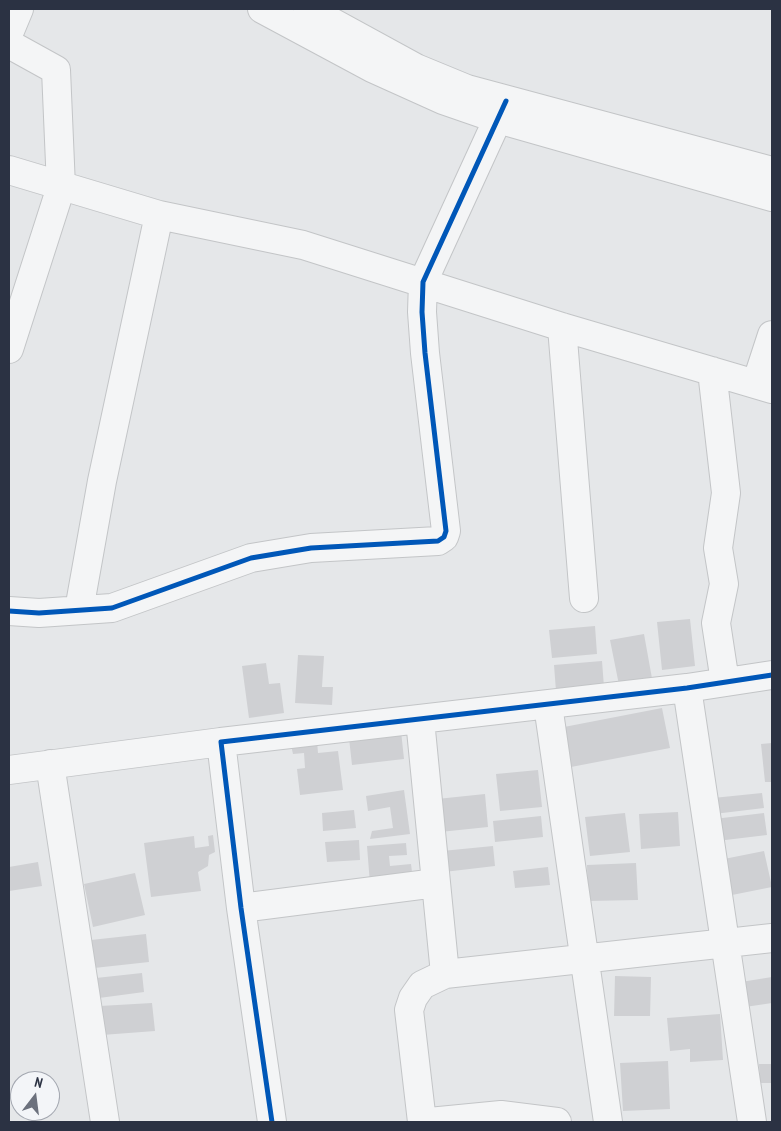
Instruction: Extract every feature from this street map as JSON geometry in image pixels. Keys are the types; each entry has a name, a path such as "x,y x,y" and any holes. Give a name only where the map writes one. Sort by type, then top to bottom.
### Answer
{"street":[{"path":"9,33 20,9"},
{"path":"262,9 372,68 443,100 502,110 772,170"},
{"path":"308,9 416,68 467,89 502,110 772,197"},
{"path":"9,44 56,70 61,187 9,349"},
{"path":"9,611 39,613 112,608 241,563 311,548 438,541 444,537 446,531 425,352 422,312 423,282 502,110"},
{"path":"9,170 159,215 303,245 562,327 764,387 772,335"},
{"path":"79,610 104,472 159,215"},
{"path":"562,327 584,598"},
{"path":"712,371 726,493 718,548 724,584 716,623 725,682"},
{"path":"9,770 221,742 687,688 772,675"},
{"path":"687,688 752,1122"},
{"path":"548,705 608,1122"},
{"path":"420,720 445,974"},
{"path":"221,742 241,908 272,1122"},
{"path":"50,764 105,1122"},
{"path":"241,908 436,883"},
{"path":"422,1122 409,1010 413,998 422,985 445,974 584,957 772,938"},
{"path":"428,1122 501,1114 523,1120 558,1122"}],"building":[{"path":"690,619 695,666 662,670 657,622"},
{"path":"595,626 597,654 552,658 549,630"},
{"path":"644,634 653,684 620,690 610,640"},
{"path":"298,655 324,656 322,687 333,687 332,705 295,703"},
{"path":"602,661 604,687 556,691 554,665"},
{"path":"266,663 269,684 280,683 284,713 249,718 242,666"},
{"path":"662,708 670,748 571,767 564,727"},
{"path":"401,731 404,759 352,765 349,738"},
{"path":"317,741 318,753 338,751 343,790 300,795 297,769 305,768 304,753 293,754 291,745"},
{"path":"772,743 772,782 765,782 761,744"},
{"path":"538,770 542,807 500,811 496,774"},
{"path":"404,790 410,834 370,839 372,831 393,828 390,807 368,811 366,796"},
{"path":"762,793 764,808 714,814 713,798"},
{"path":"485,794 488,827 440,832 437,799"},
{"path":"354,810 356,828 323,831 322,813"},
{"path":"678,812 680,846 641,849 639,814"},
{"path":"625,813 630,852 590,856 585,817"},
{"path":"764,813 767,835 717,841 714,819"},
{"path":"541,816 543,837 495,842 493,821"},
{"path":"213,835 215,852 209,855 208,866 198,872 201,891 151,897 144,843 194,836 195,848 209,846 208,836"},
{"path":"359,840 360,860 327,862 325,842"},
{"path":"406,843 407,855 389,856 390,866 411,864 413,880 370,884 367,846"},
{"path":"493,846 495,866 444,872 442,851"},
{"path":"764,851 772,887 732,895 724,859"},
{"path":"38,862 42,886 9,891 9,867"},
{"path":"636,863 638,900 588,901 587,865"},
{"path":"548,867 550,885 515,888 513,871"},
{"path":"135,873 145,915 93,927 84,884"},
{"path":"146,934 149,962 94,968 91,940"},
{"path":"142,973 144,992 99,998 96,978"},
{"path":"615,976 651,977 650,1016 614,1016"},
{"path":"772,977 772,1003 745,1007 741,982"},
{"path":"152,1003 155,1031 102,1035 100,1006"},
{"path":"720,1014 723,1060 690,1062 690,1049 670,1051 667,1018"},
{"path":"668,1061 670,1109 623,1111 620,1063"},
{"path":"759,1064 772,1064 772,1083 760,1083"}],"cycle path":[{"path":"9,611 39,613 112,608 251,558 311,548 438,541 444,537 446,531 425,353 422,312 423,282 506,101"},
{"path":"272,1122 241,908 221,742 687,688 772,675"}]}
